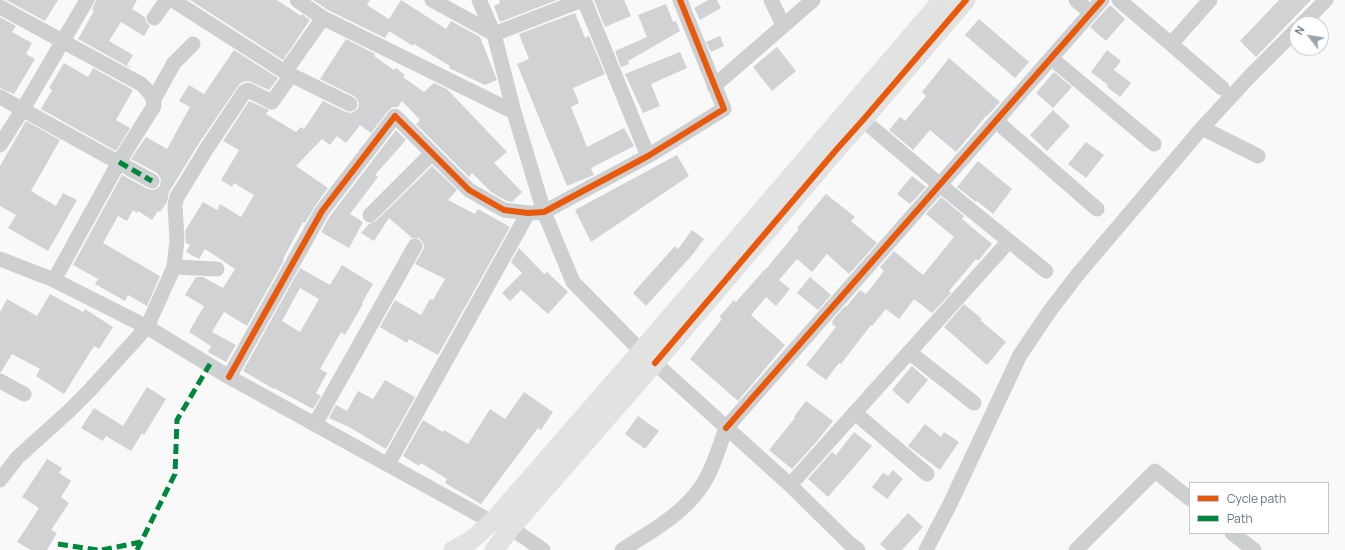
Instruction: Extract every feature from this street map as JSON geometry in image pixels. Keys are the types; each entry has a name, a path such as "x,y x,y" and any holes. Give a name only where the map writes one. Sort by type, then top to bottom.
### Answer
{"main road":[{"path":"453,550 470,541 492,522 641,351 942,0"},
{"path":"494,550 511,528 655,363 966,0"}],"street":[{"path":"0,145 23,110 86,0"},
{"path":"154,18 167,0 174,1 288,74 350,104"},
{"path":"297,0 323,18 514,112"},
{"path":"432,0 494,34 583,0 648,156"},
{"path":"479,0 494,34 514,112 544,212 573,282 641,351"},
{"path":"229,377 322,211 395,116 469,190 504,210 528,213 544,212 648,156 724,109 680,0"},
{"path":"771,0 783,26"},
{"path":"714,86 814,0"},
{"path":"1076,0 1091,12"},
{"path":"622,550 687,505 702,486 712,465 726,428 1102,0"},
{"path":"1120,0 1222,88"},
{"path":"1171,44 1210,0"},
{"path":"1310,16 1326,0"},
{"path":"0,7 141,84 154,99"},
{"path":"0,480 18,457 89,391 147,328 174,267 177,240 175,205 177,197 207,148 245,91 248,90 272,102 323,18"},
{"path":"926,550 950,504 1020,355 1049,312 1078,274 1202,128 1289,37"},
{"path":"54,280 119,162 154,106 154,99 174,63 193,44"},
{"path":"1051,58 1154,144"},
{"path":"0,96 152,181"},
{"path":"863,120 1046,271"},
{"path":"996,121 1097,209"},
{"path":"1202,128 1258,156"},
{"path":"370,215 432,153"},
{"path":"388,464 528,213"},
{"path":"790,485 1009,241"},
{"path":"316,424 415,246"},
{"path":"0,259 54,280 147,328 229,377 492,522"},
{"path":"174,267 217,269"},
{"path":"909,352 974,403"},
{"path":"655,363 790,485 850,548"},
{"path":"0,380 24,394"},
{"path":"855,413 927,474"},
{"path":"1076,550 1155,471 1189,498"},
{"path":"511,528 543,550"},
{"path":"1233,534 1254,550"}],"building":[{"path":"6,0 58,0 45,21"},
{"path":"96,0 137,0 132,9 145,17 146,22 150,26 144,36 121,22 109,41 133,55 127,65 132,69 78,39 94,11 92,10"},
{"path":"190,0 277,0 301,16 302,14 310,20 283,60"},
{"path":"313,0 370,0 367,5 389,19 401,0 446,29 451,21 480,37 497,80 485,85 449,68 450,66 389,31 385,38 328,10"},
{"path":"499,0 557,0 500,22 494,6 500,3"},
{"path":"594,0 624,0 631,16 605,27"},
{"path":"708,0 717,0 721,8 700,20 694,8"},
{"path":"1279,0 1311,0 1296,16 1289,16 1289,23 1256,57 1240,41"},
{"path":"666,4 673,22 676,21 680,31 628,61 629,64 621,67 615,51 647,37 638,15"},
{"path":"1110,5 1125,19 1106,41 1090,27"},
{"path":"575,13 585,38 589,36 605,74 573,88 579,103 571,107 587,147 624,128 634,146 591,168 594,175 567,186 517,64 529,59 519,34"},
{"path":"0,17 16,26 12,32 32,43 26,54 35,59 14,94 0,88"},
{"path":"979,19 1029,62 1015,78 965,35"},
{"path":"720,36 724,46 711,52 706,42"},
{"path":"346,39 375,54 374,56 394,70 396,68 405,75 403,77 424,92 434,83 447,89 507,152 494,163 522,192 512,202 507,201 491,192 472,173 469,177 416,124 420,120 402,101 398,107 392,107 388,111 371,133 360,125 346,143 337,136 330,145 322,139 296,166 328,188 305,223 303,222 283,259 284,260 247,326 224,312 212,332 236,345 226,362 208,352 211,346 189,332 204,306 185,295 196,277 203,277 223,288 235,269 205,249 199,259 186,252 190,245 186,243 185,231 203,202 217,210 220,204 241,217 254,195 234,183 232,187 221,180 239,150 223,141 249,101 269,110 266,114 296,132 301,127 304,129 323,101 351,113 358,108 359,103 354,96 320,79"},
{"path":"777,47 796,71 772,91 753,67"},
{"path":"234,50 278,78 269,90 249,81 242,82 238,86 199,143 169,192 167,202 152,220 138,211 137,213 133,210 127,221 118,216 103,243 160,276 147,306 128,295 125,301 95,284 98,279 73,265 122,175 148,189 153,190 160,186 161,180 157,173 131,159 146,137 167,149 190,107 179,101 189,85 204,94"},
{"path":"1107,50 1121,61 1114,70 1131,83 1120,97 1107,87 1108,85 1091,72"},
{"path":"680,52 687,68 651,84 660,106 643,113 625,74"},
{"path":"949,58 1000,102 986,116 956,152 930,130 913,150 889,130 900,117 905,121 926,96 922,92"},
{"path":"64,63 88,77 93,68 133,90 116,120 130,128 116,151 41,109 52,90 49,88"},
{"path":"1054,72 1072,87 1053,108 1036,93"},
{"path":"1053,110 1070,126 1047,151 1030,135"},
{"path":"26,121 60,140 31,191 56,206 63,193 77,200 48,251 8,228 16,215 0,206 0,166"},
{"path":"396,130 406,140 375,175 378,177 350,214 363,222 349,248 321,232 330,216"},
{"path":"1086,142 1104,155 1086,178 1068,164"},
{"path":"677,155 689,176 591,242 575,210"},
{"path":"978,161 1012,189 993,214 957,187"},
{"path":"432,166 457,190 448,200 475,214 478,209 510,227 438,355 409,339 407,343 380,327 395,300 421,315 430,299 433,300 445,279 415,264 423,250 424,246 422,241 419,238 412,238 389,218 374,241 361,233 369,224 376,221"},
{"path":"912,176 926,187 910,204 897,194"},
{"path":"826,194 855,217 851,221 877,243 849,274 827,254 812,272 797,259 779,280 790,289 776,306 766,297 751,315 785,345 738,401 690,359 722,319 719,317 734,300 736,302 766,269 799,229 797,228"},
{"path":"941,197 964,216 962,219 992,244 978,261 976,259 949,291 951,293 932,313 914,299 899,319 886,309 826,380 806,365 836,327 832,324 832,321 860,290 866,294 884,271 880,267 894,251 923,275 954,237 926,214"},
{"path":"692,230 704,239 693,254 646,306 633,293 675,246 678,249"},
{"path":"519,248 544,274 547,272 568,292 548,314 521,290 510,301 502,293 522,273 511,262"},
{"path":"342,265 373,284 345,335 341,332 320,369 327,373 316,393 321,396 313,409 243,371 300,268 330,285","holes":["300,288 319,299 300,332 282,321"]},
{"path":"810,277 831,295 818,310 797,293"},
{"path":"50,294 83,312 85,309 113,327 99,349 94,346 64,394 36,376 40,369 12,354 0,372 0,312 7,299 37,316"},
{"path":"964,304 1006,342 987,365 944,327"},
{"path":"912,366 928,380 908,404 892,390"},
{"path":"385,380 415,397 386,449 349,427 329,418 336,405 347,411 358,391 373,399"},
{"path":"147,387 166,399 144,435 142,433 131,451 106,436 103,441 81,428 94,408 123,426"},
{"path":"524,392 553,412 541,430 538,428 481,504 445,483 447,479 421,463 419,466 403,456 423,420 468,444 490,409 505,419"},
{"path":"806,401 833,421 792,469 769,450 795,418 794,417"},
{"path":"638,416 659,431 645,449 625,434"},
{"path":"925,424 941,437 944,432 959,442 940,470 908,446"},
{"path":"854,432 872,446 828,497 808,479 832,452 836,455"},
{"path":"47,459 62,468 59,473 71,481 61,497 69,503 51,530 57,533 47,550 31,550 17,542 39,508 22,497"},
{"path":"893,470 903,479 887,499 872,487 883,473 888,476"},
{"path":"908,513 923,527 902,550 887,550 880,544"}],"marked path":[{"path":"119,162 152,181"},
{"path":"137,550 175,474 177,420 210,364"},
{"path":"102,550 141,542"},
{"path":"58,544 98,550"}],"cycle path":[{"path":"229,377 322,211 395,116 469,190 504,210 528,213 544,212 648,156 724,109 680,0"},
{"path":"655,363 966,0"},
{"path":"726,428 1102,0"}]}
